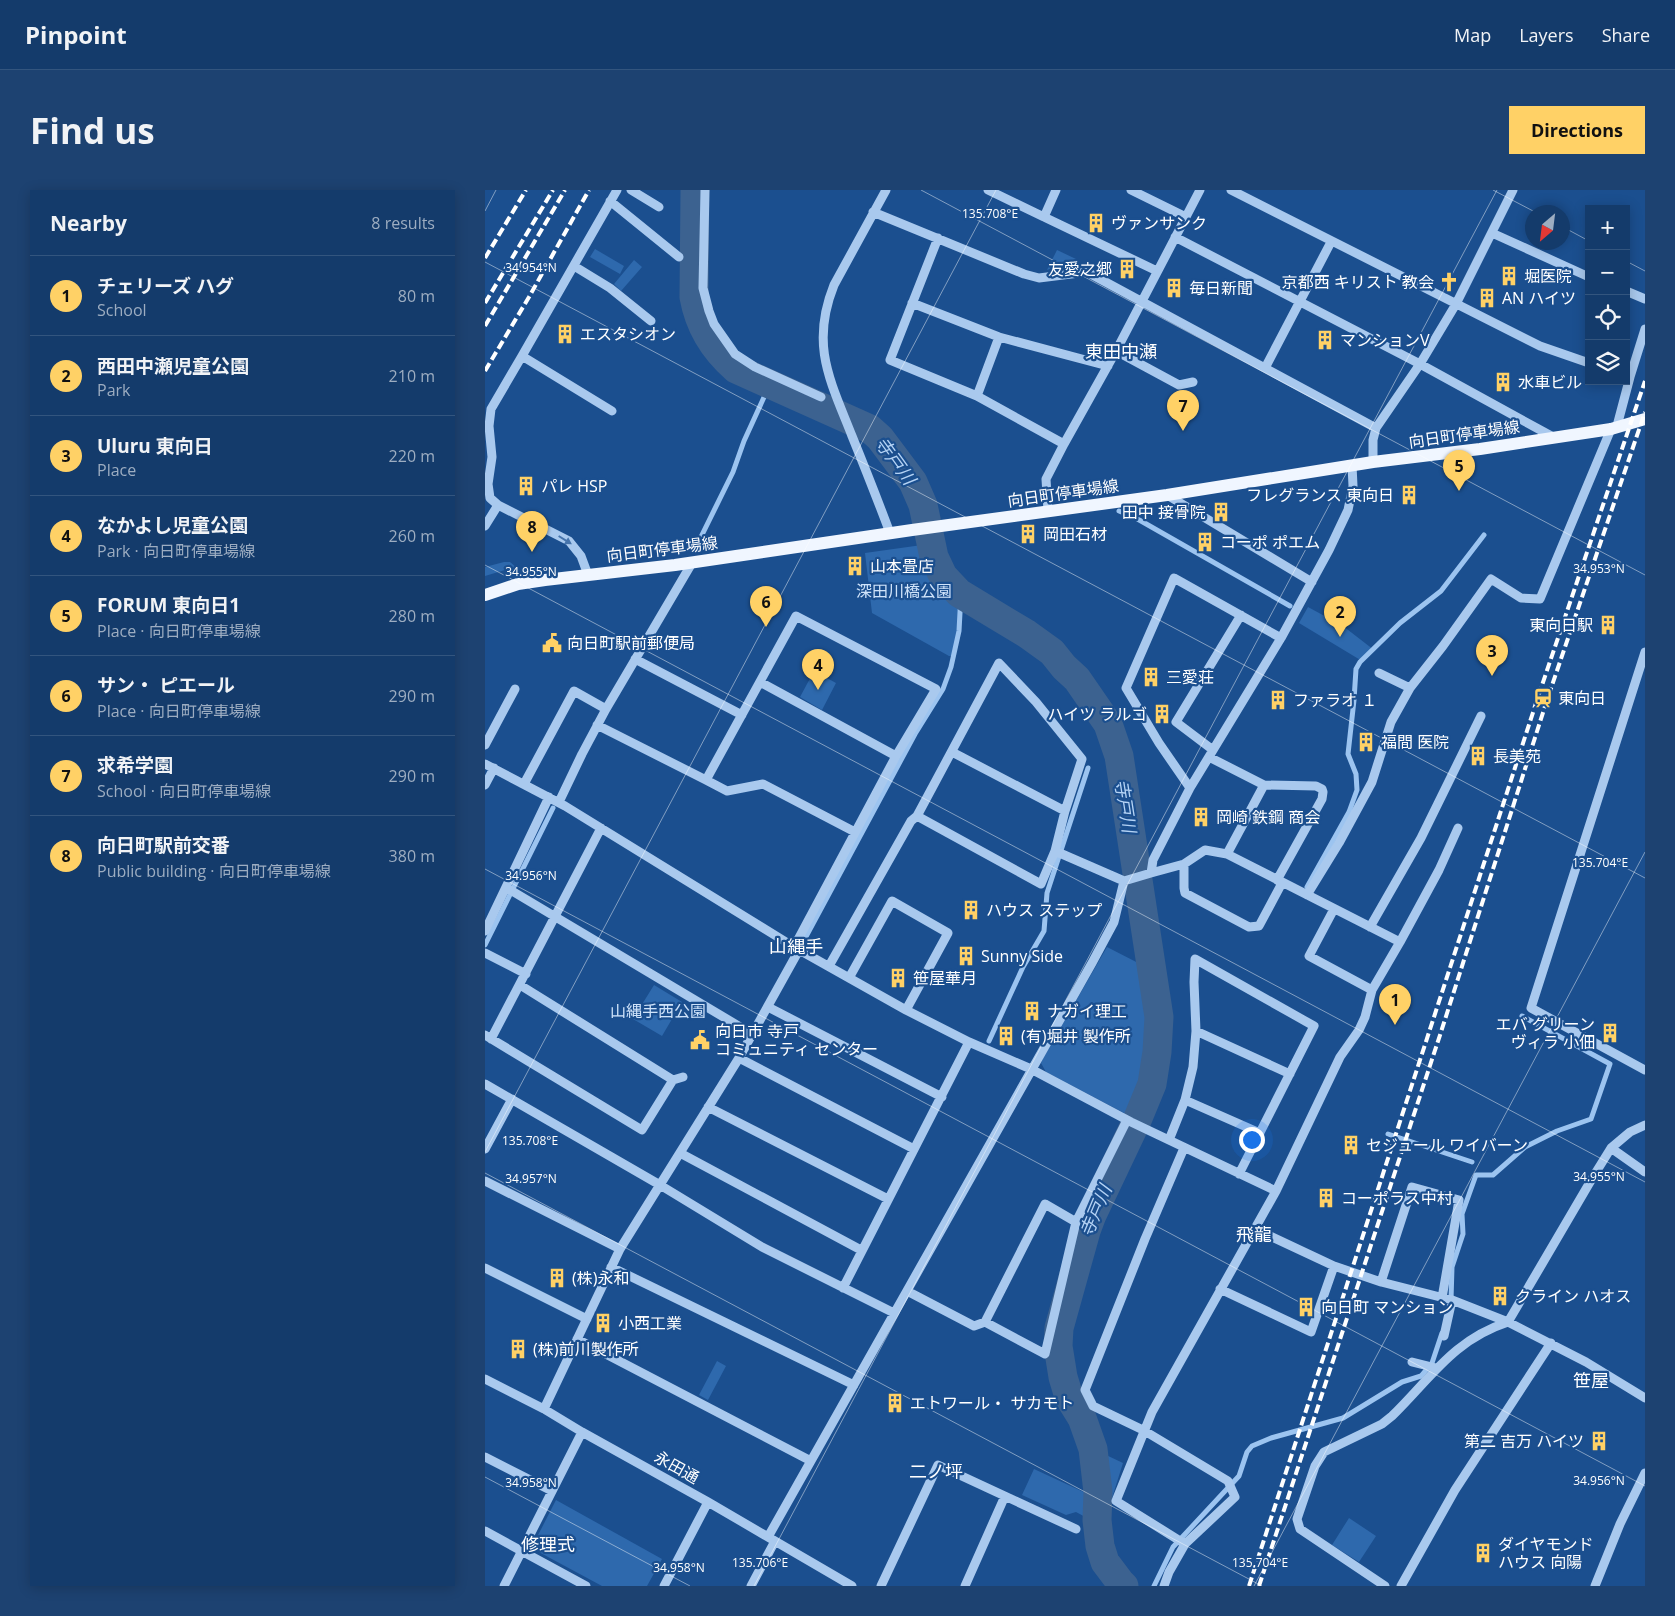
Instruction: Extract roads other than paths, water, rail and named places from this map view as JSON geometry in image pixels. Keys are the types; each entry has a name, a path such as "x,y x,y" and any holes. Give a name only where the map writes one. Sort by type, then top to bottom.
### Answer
{"main road":[{"name":"向日町停車場線","path":"485,594 518,584 692,563 889,533 1167,495 1352,465 1555,438 1614,428 1645,419"}],"street":[{"path":"588,575 581,556 569,541 498,505 489,498 488,484 492,457 489,426 491,409 617,190"},
{"path":"631,190 659,207"},
{"path":"705,190 703,288 714,324 735,354 755,367 821,397"},
{"path":"886,190 829,297 823,323 823,353 829,380 889,533"},
{"path":"988,190 1157,271"},
{"path":"1044,217 1056,190"},
{"path":"1131,190 1186,217"},
{"path":"1048,511 1046,479 1108,366 1200,190"},
{"path":"1231,190 1540,346 1585,362"},
{"path":"1373,462 1373,440 1376,428 1456,304 1513,190"},
{"path":"610,201 679,257"},
{"path":"873,212 1024,274 1039,278 1087,272 1376,428"},
{"path":"1492,233 1585,275"},
{"path":"1175,237 1419,364 1555,438"},
{"path":"938,238 890,360 977,396 1064,444"},
{"path":"1265,368 1331,242"},
{"path":"574,266 610,288 651,321"},
{"path":"1630,293 1645,299"},
{"path":"912,303 999,337 1108,366"},
{"path":"1630,370 1645,329"},
{"path":"977,396 999,337"},
{"path":"1115,352 1179,385 1193,382"},
{"path":"522,356 612,411"},
{"path":"1307,895 1339,843 1368,788 1391,722 1410,688 1491,580 1521,598 1540,598 1614,428 1626,385"},
{"path":"1151,874 1153,860 1190,788 1281,638 1329,550 1348,510 1353,486 1352,465"},
{"path":"1167,495 1312,582"},
{"path":"485,526 498,505"},
{"path":"559,802 597,725 692,563"},
{"path":"1190,788 1125,688 1174,578 1281,638"},
{"path":"1184,864 1185,893 1249,927 1259,926 1279,881 1322,799 1322,789 1316,786 1264,785 1211,754 1176,722 1241,615"},
{"path":"544,1409 620,1250 739,1058 768,1007 855,832 896,756 936,689 796,616 706,780"},
{"path":"1645,652 1531,1008 1645,1070"},
{"path":"635,659 742,715"},
{"path":"829,966 911,821 917,816 999,662 1036,702 1082,759 1065,811 1055,851 1041,884 917,816"},
{"path":"1379,673 1410,688"},
{"path":"760,682 896,756"},
{"path":"485,745 515,689"},
{"path":"524,784 574,691 606,709"},
{"path":"1370,927 1421,838 1481,716"},
{"path":"597,725 727,791 763,784 855,832"},
{"path":"952,752 1065,811"},
{"path":"485,764 559,802 796,948 906,1010 969,1042 1031,1069 1129,1121 1276,1191"},
{"path":"485,785 494,768"},
{"path":"1227,854 1264,785"},
{"path":"485,931 549,797"},
{"path":"601,828 520,986 488,1037 642,1130 673,1080 683,1077"},
{"path":"1185,1544 1116,1501 1143,1430 1276,1191 1340,1058 1359,1030 1372,990 1439,870 1458,828"},
{"path":"1055,851 1132,879 1184,864 1205,850 1227,854 1400,942"},
{"path":"751,1586 771,1539 811,1462 1092,963 1114,922 1132,879"},
{"path":"507,888 752,1034"},
{"path":"849,978 892,901 948,933 906,1010"},
{"path":"1334,909 1309,956 1372,990"},
{"path":"485,953 526,974"},
{"path":"1169,1140 1185,1100 1193,1066 1196,1032 1193,982 1195,959 1314,1026 1239,1174"},
{"path":"520,986 673,1080"},
{"path":"768,1007 942,1097"},
{"path":"1196,1032 1290,1074"},
{"path":"843,1288 969,1042"},
{"path":"739,1058 914,1149"},
{"path":"485,1084 762,1247 895,1313"},
{"path":"485,1149 512,1099"},
{"path":"1185,1100 1260,1133"},
{"path":"709,1107 888,1199"},
{"path":"985,1322 1045,1354 1076,1222 1129,1121"},
{"path":"1385,1586 1300,1529 1297,1519 1315,1466 1323,1452 1382,1424 1392,1416 1454,1351 1469,1340 1508,1322 1611,1148 1630,1132 1645,1125"},
{"path":"1164,1586 1169,1572 1185,1544 1235,1497 1227,1481 1143,1430 1093,1406 1085,1390 1145,1239 1184,1148"},
{"path":"1611,1148 1645,1172"},
{"path":"680,1153 861,1250"},
{"path":"485,1181 620,1250"},
{"path":"1381,1282 1412,1187 1459,1200 1442,1298"},
{"path":"907,1291 974,1326 985,1322 1045,1204 1076,1222"},
{"path":"1255,1229 1334,1266 1381,1282 1452,1300 1508,1322 1551,1343 1645,1398"},
{"path":"1221,1289 1311,1332 1334,1266"},
{"path":"611,1267 854,1385"},
{"path":"485,1268 587,1319"},
{"path":"1444,1336 1452,1300"},
{"path":"577,1339 811,1462"},
{"path":"1401,1586 1455,1490 1551,1343"},
{"path":"1411,1362 1437,1368"},
{"name":"永田通","path":"485,1379 544,1409 709,1502 852,1586"},
{"path":"504,1586 582,1432"},
{"path":"485,1457 552,1491"},
{"path":"881,1586 938,1465 1076,1529"},
{"path":"1595,1586 1620,1524 1645,1473"},
{"path":"965,1586 1005,1496"},
{"path":"663,1586 709,1502"},
{"path":"485,1531 586,1586"}],"waterway":[{"name":"寺戸川","path":"695,190 694,297 704,327 714,345 736,369 870,429 880,438 913,482 923,505 934,557 943,576 959,593 1027,634 1052,652 1077,679 1108,724 1119,756 1159,1017 1157,1052 1152,1084 1086,1231 1059,1328 1058,1346 1063,1377 1069,1397 1082,1418 1093,1449 1098,1492 1097,1520 1100,1546 1105,1562 1124,1586"},
{"path":"698,543 733,472 744,441 770,384"},
{"path":"1119,511 1134,517 1290,606"},
{"path":"1307,887 1349,812 1357,790 1356,774 1348,754 1356,669 1360,662 1400,623 1441,591 1484,535"},
{"path":"802,944 915,734 943,689 951,667 959,631 961,594"},
{"path":"989,1041 1023,967 1044,931 1047,893 1088,768"},
{"path":"485,945 553,808"},
{"path":"1451,1300 1452,1267 1463,1234 1462,1214 1476,1175 1493,1175 1525,1147 1557,1131 1591,1119 1610,1064 1522,1016"},
{"path":"1388,1134 1472,1162"},
{"path":"1154,1586 1173,1547 1239,1476 1247,1452 1252,1446 1271,1438 1343,1418 1402,1382 1421,1376 1432,1363 1442,1333"}],"railway":[{"path":"485,258 526,190"},
{"path":"485,303 553,190"},
{"path":"485,326 565,190"},
{"path":"485,371 589,190"},
{"path":"1249,1586 1538,697 1645,381"},
{"path":"1259,1586 1441,1032 1547,700 1645,412"}],"place":[{"name":"ヴァンサンク","path":"1096,223"},
{"name":"友愛之郷","path":"1127,269"},
{"name":"堀医院","path":"1509,276"},
{"name":"京都西 キリスト 教会","path":"1449,282"},
{"name":"毎日新聞","path":"1174,288"},
{"name":"AN ハイツ","path":"1487,298"},
{"name":"エスタシオン","path":"565,334"},
{"name":"マンションV","path":"1325,340"},
{"name":"水車ビル","path":"1503,382"},
{"name":"求希学園","path":"1183,431"},
{"name":"パレ HSP","path":"526,486"},
{"name":"FORUM 東向日1","path":"1459,491"},
{"name":"フレグランス 東向日","path":"1409,495"},
{"name":"田中 接骨院","path":"1221,512"},
{"name":"岡田石材","path":"1028,534"},
{"name":"コーポ ポエム","path":"1205,542"},
{"name":"向日町駅前交番","path":"532,552"},
{"name":"山本畳店","path":"855,566"},
{"name":"東向日駅","path":"1608,625"},
{"name":"サン・ ピエール","path":"766,627"},
{"name":"西田中瀬児童公園","path":"1340,637"},
{"name":"向日町駅前郵便局","path":"552,643"},
{"name":"Uluru 東向日","path":"1492,676"},
{"name":"三愛荘","path":"1151,677"},
{"name":"なかよし児童公園","path":"818,690"},
{"name":"東向日","path":"1543,698"},
{"name":"ファラオ １","path":"1278,700"},
{"name":"ハイツ ラルゴ","path":"1162,714"},
{"name":"福間 医院","path":"1366,742"},
{"name":"長美苑","path":"1478,756"},
{"name":"岡崎 鉄鋼 商会","path":"1201,817"},
{"name":"ハウス ステップ","path":"971,910"},
{"name":"Sunny Side","path":"966,956"},
{"name":"笹屋華月","path":"898,978"},
{"name":"ナガイ理工","path":"1032,1011"},
{"name":"チェリーズ ハグ","path":"1395,1025"},
{"name":"エバ グリーン ヴィラ 小佃","path":"1610,1033"},
{"name":"(有)堀井 製作所","path":"1006,1036"},
{"name":"向日市 寺戸 コミュニティ センター","path":"700,1040"},
{"name":"セジュール ワイバーン","path":"1351,1145"},
{"name":"コーポラス中村","path":"1326,1198"},
{"name":"(株)永和","path":"557,1278"},
{"name":"クライン ハオス","path":"1500,1296"},
{"name":"向日町 マンション","path":"1306,1307"},
{"name":"小西工業","path":"603,1323"},
{"name":"(株)前川製作所","path":"518,1349"},
{"name":"エトワール・ サカモト","path":"895,1403"},
{"name":"第二 吉万 ハイツ","path":"1599,1441"},
{"name":"ダイヤモンド ハウス 向陽","path":"1483,1553"}],"district":[{"name":"東田中瀬","path":"1121,352"},
{"name":"山縄手","path":"796,947"},
{"name":"飛龍","path":"1254,1235"},
{"name":"笹屋","path":"1591,1381"},
{"name":"二ノ坪","path":"936,1472"},
{"name":"修理式","path":"548,1545"}],"park label":[{"name":"深田川橋公園","path":"904,591"},
{"name":"山縄手西公園","path":"658,1011"}]}
